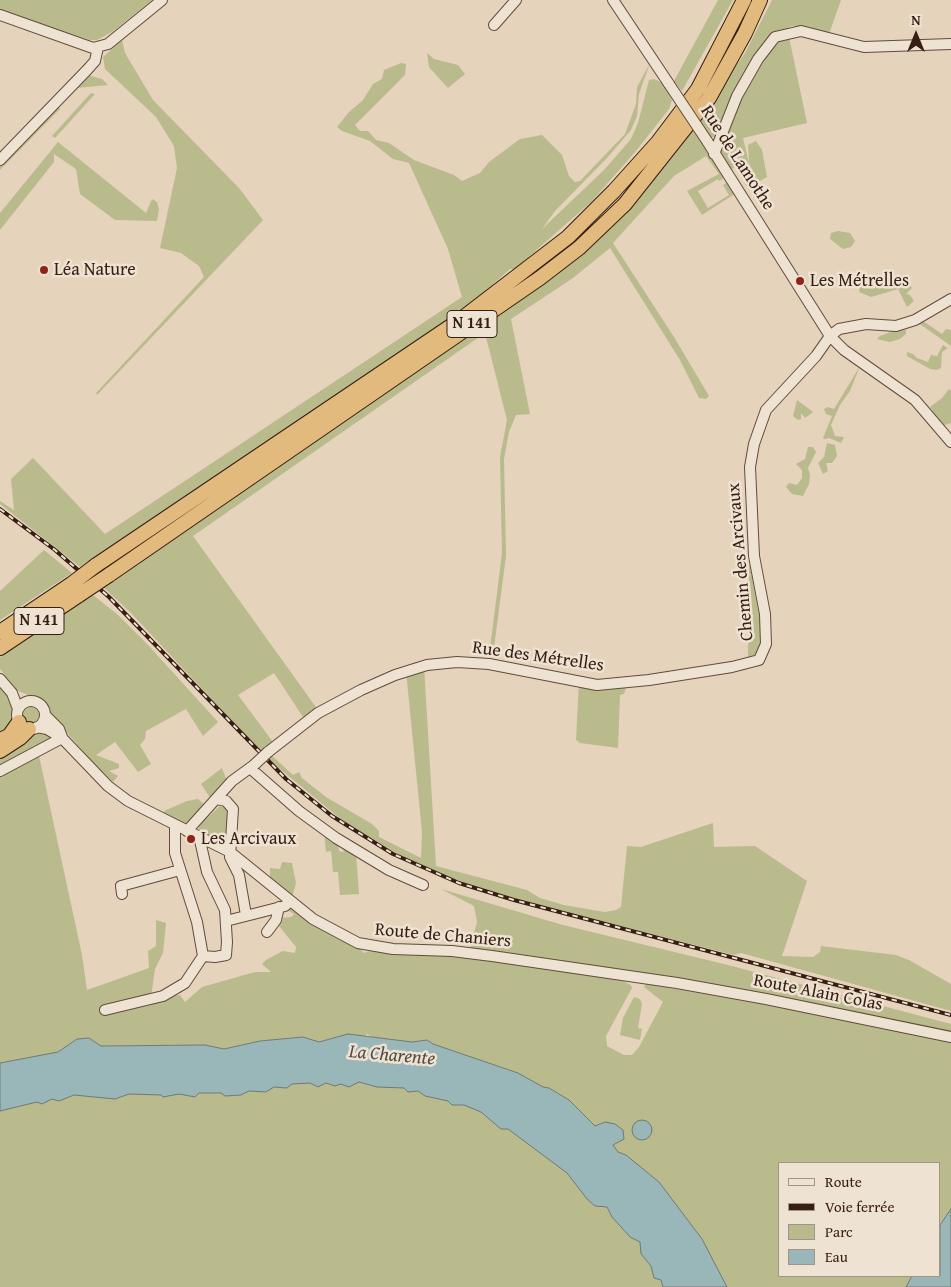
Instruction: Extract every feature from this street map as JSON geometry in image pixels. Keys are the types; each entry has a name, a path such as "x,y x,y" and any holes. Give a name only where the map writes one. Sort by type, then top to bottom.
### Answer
{"highway":[{"name":"N 141","path":"0,648 74,590 95,566 460,320 568,237 614,191 658,142 698,89 744,0"},
{"name":"N 141","path":"0,630 74,590 109,575 540,278 579,248 625,204 709,98 745,34 760,0"},
{"path":"0,740 9,736 26,722"},
{"path":"0,750 20,738 26,722"}],"street":[{"path":"0,15 78,44 98,47 108,44 162,0"},
{"path":"494,25 516,0"},
{"name":"Rue de Lamothe","path":"613,0 707,141 830,336 844,350 915,400 951,442"},
{"path":"714,154 737,96 758,59 775,37 802,31 864,47 951,44"},
{"path":"0,160 87,70 94,61 98,47"},
{"path":"830,336 839,328 866,324 896,326 915,320 951,299"},
{"name":"Chemin des Arcivaux","path":"759,660 766,644 765,614 754,556 751,511 750,467 754,444 766,410 816,356 830,336"},
{"name":"Rue des Métrelles","path":"187,831 232,781 318,714 361,690 395,675 427,665 457,662 489,664 597,685 649,680 732,667 759,660"},
{"path":"0,679 12,693 26,722 47,729 62,738"},
{"path":"12,693 28,702 36,702 41,705 45,716 59,729 62,738"},
{"path":"26,722 28,702"},
{"path":"26,722 45,716"},
{"path":"0,771 62,738"},
{"name":"Route de Chaniers","path":"62,738 121,796 138,808 230,852 289,902 330,930 367,946 477,954 677,983"},
{"path":"252,766 299,812 336,838 389,870 423,885"},
{"path":"217,799 226,801 234,809 230,856 239,875 246,914"},
{"path":"105,1010 163,996 184,983 203,956 197,922 173,842 175,826"},
{"path":"199,836 207,872 225,910 226,921 226,954 215,957 203,956"},
{"path":"122,894 121,886 180,870"},
{"path":"226,921 246,914 285,906 289,902"},
{"path":"267,932 276,920 279,907"},
{"name":"Route Alain Colas","path":"677,983 766,999 951,1037"}],"green space":[{"path":"0,0 152,0 112,32 97,40 90,40 0,11"},
{"path":"718,0 733,0 682,91 674,81"},
{"path":"772,0 841,0 829,34 801,26 792,26 779,32 717,137 708,137 698,120 745,53"},
{"path":"789,37 807,123 743,138 749,163 728,170 721,157 721,151 738,106 768,54 779,42"},
{"path":"122,40 125,53 153,100 239,188 263,220 97,395 96,393 204,277 199,266 181,253 160,248 177,168 174,146 156,117 105,69 103,57"},
{"path":"427,53 434,59 458,65 465,74 448,88 429,67"},
{"path":"401,63 406,64 405,75 355,125 360,131 368,131 376,140 389,143 414,160 454,175 462,181 480,173 489,162 520,139 542,135 562,155 569,176 575,182 580,181 625,134 636,104 637,87 650,63 639,94 637,116 631,130 607,158 555,211 542,229 604,170 631,139 638,123 649,80 654,79 664,84 672,100 669,109 636,151 591,202 515,269 510,269 479,297 448,320 80,567 0,504 0,501 14,510 11,479 33,458 105,534 462,297 448,249 409,163 393,159 370,141 342,131 337,127 349,112 363,100 373,84 382,79 384,70"},
{"path":"88,75 102,79 108,85 77,88"},
{"path":"91,93 95,94 55,138 52,136"},
{"path":"58,106 60,109 0,170 0,166"},
{"path":"692,129 726,177 719,181 718,179 698,191 708,208 729,195 723,185 728,182 736,193 702,215 687,191 719,174 706,156 674,176 613,243 674,337 709,396 706,399 699,398 680,360 610,248 573,278 511,319 530,414 516,415 509,432 504,459 506,556 493,655 489,657 502,553 500,457 507,420 485,333 193,536 318,710 305,720 274,673 238,695 273,742 262,753 131,613 103,587 557,275 589,246"},
{"path":"756,141 762,150 767,177 753,185 746,186 744,182 750,175 748,145"},
{"path":"58,142 146,213 152,199 157,202 159,209 157,221 115,220 80,194 76,169 54,154 54,162 0,230 0,213"},
{"path":"838,231 850,233 855,241 851,247 843,249 830,239 831,233"},
{"path":"890,271 894,271 893,285 902,288 901,282 905,279 912,288 906,294 910,295 914,301 907,307 898,289 871,297 859,292 860,286 856,278 872,283 884,281"},
{"path":"920,319 942,334 946,329 951,330 951,346 917,322"},
{"path":"898,329 906,330 906,334 900,339 890,342 877,339 880,336"},
{"path":"943,345 948,348 942,352 941,368 937,370 930,369 907,356 907,352 928,362 931,355 937,356"},
{"path":"860,366 850,391 840,405 831,425 835,436 844,437 841,443 829,438 825,439 823,438 832,416 826,414 824,409 828,407 834,409"},
{"path":"949,389 951,391 951,423 942,426 930,407 942,398"},
{"path":"797,400 813,412 805,418 801,413 801,419 798,420 793,416"},
{"path":"827,443 835,445 837,456 832,463 826,463 828,471 823,474 818,463 824,457"},
{"path":"808,447 813,447 816,452 808,468 810,475 809,484 803,496 792,494 786,487 789,483 797,485 802,478 802,470 796,464 805,459"},
{"path":"44,550 72,573 0,620 0,591"},
{"path":"749,562 763,635 759,652 748,659"},
{"path":"93,595 118,615 148,645 218,722 203,736 186,709 146,731 145,739 140,745 151,764 138,772 115,742 96,755 119,764 119,768 109,771 118,776 113,782 52,716 46,702 18,691 0,669 0,657 82,600"},
{"path":"424,666 436,866 527,890 540,898 564,905 605,912 621,907 627,846 641,847 713,823 714,847 755,846 807,881 782,956 813,957 820,952 821,946 896,955 909,960 951,984 951,1011 741,953 734,955 530,903 445,876 405,858 342,820 269,760 268,752 293,775 299,772 302,778 326,797 372,824 379,831 379,837 421,858 422,832 406,671"},
{"path":"579,682 626,688 624,694 620,695 618,748 580,743 576,740"},
{"path":"0,684 11,698 14,707 14,726 0,737"},
{"path":"28,707 34,707 39,712 37,721 28,723 23,718 23,712"},
{"path":"33,733 43,733 50,736 50,740 0,766 0,755"},
{"path":"38,751 82,955 87,990 149,968 148,951 156,946 156,920 166,923 163,953 155,969 151,997 180,995 185,1002 202,987 255,972 271,972 262,964 266,960 283,951 295,953 296,947 279,926 283,920 282,918 291,917 294,914 289,911 288,909 290,908 329,934 359,948 364,953 370,951 451,955 618,979 631,985 632,988 606,1036 607,1046 624,1055 632,1055 639,1047 663,1002 644,987 646,984 746,1001 750,998 762,1001 766,1005 833,1017 951,1043 951,1287 711,1287 569,1100 518,1073 433,1044 427,1040 412,1042 374,1038 367,1034 365,1037 333,1038 318,1042 303,1037 260,1041 224,1049 205,1045 101,1046 88,1038 77,1039 58,1052 0,1063 0,771"},
{"path":"222,768 227,781 211,799 201,784"},
{"path":"198,799 205,805 186,825 164,815 164,811 187,801"},
{"path":"221,805 230,808 229,832 222,840 217,841 199,830 199,825"},
{"path":"324,832 337,841 339,851 343,852 345,846 356,853 359,894 340,895 338,872 333,872 331,851 326,852"},
{"path":"282,862 292,863 296,883 292,897 270,879 270,868 280,869"},
{"path":"441,889 563,925 728,965 951,1024 951,1033 588,965 470,949 477,922 474,906"},
{"path":"634,997 640,999 642,1004 638,1028 642,1029 640,1040 620,1035 623,1018"},
{"path":"267,1080 398,1081 456,1096 588,1176 684,1287 0,1287 0,1101"}],"water":[{"name":"La Charente","path":"348,1034 412,1042 427,1040 433,1044 518,1073 543,1087 549,1088 569,1100 595,1126 605,1122 615,1124 623,1130 624,1139 613,1145 618,1152 626,1155 659,1182 702,1239 727,1287 663,1287 661,1280 654,1278 651,1266 641,1254 640,1242 630,1237 612,1217 607,1207 595,1206 587,1199 567,1173 508,1129 501,1129 481,1112 464,1105 452,1105 448,1101 425,1096 418,1091 408,1092 404,1088 377,1087 359,1082 349,1087 341,1084 335,1086 326,1083 318,1087 310,1083 292,1084 287,1088 274,1087 266,1092 249,1091 241,1095 225,1096 221,1093 199,1093 195,1097 179,1094 163,1097 161,1095 129,1094 115,1099 74,1095 59,1101 52,1099 42,1104 37,1102 0,1111 0,1063 58,1052 77,1039 89,1038 101,1046 205,1045 224,1049 260,1041 303,1037 319,1042"},
{"path":"642,1120 649,1123 652,1130 649,1137 642,1140 635,1137 632,1130 635,1123"},
{"path":"951,1209 951,1287 906,1287 911,1277 941,1277 941,1224"}],"railway":[{"path":"0,509 55,550 109,597 286,779 332,816 393,854 459,883 514,900 951,1015"}],"place":[{"name":"Léa Nature","path":"44,270"},
{"name":"Les Métrelles","path":"800,281"},
{"name":"Les Arcivaux","path":"191,839"}]}
